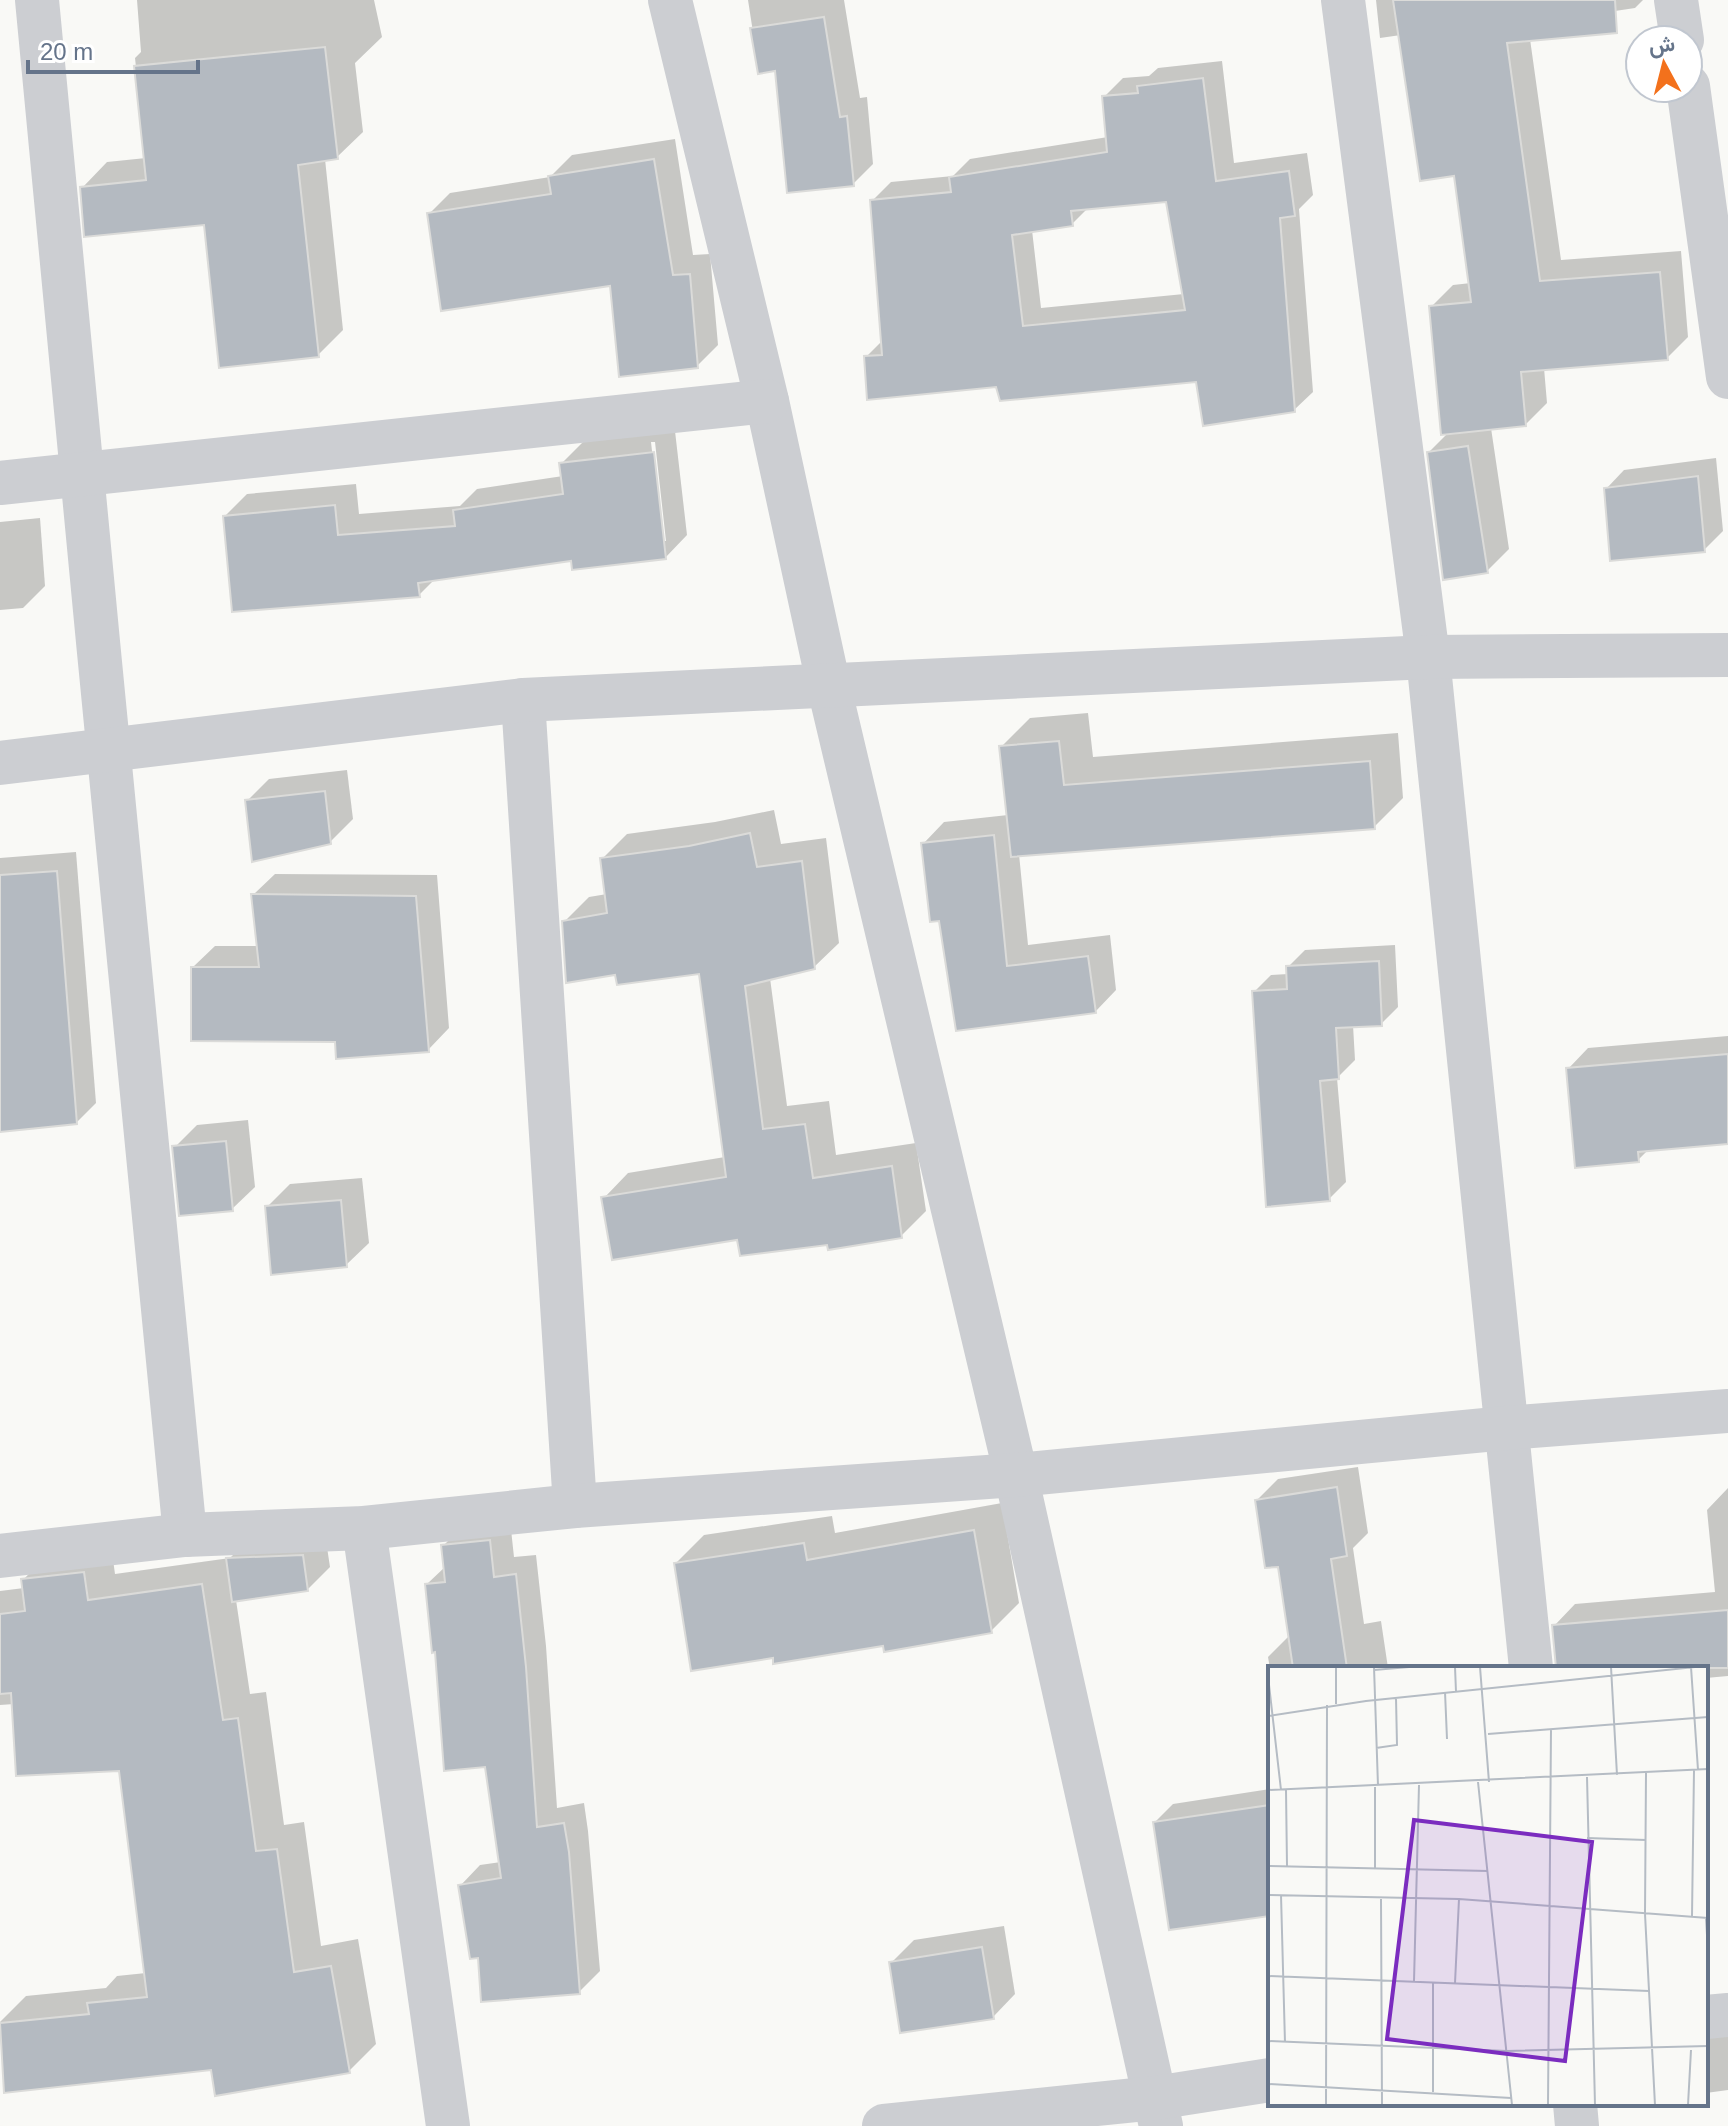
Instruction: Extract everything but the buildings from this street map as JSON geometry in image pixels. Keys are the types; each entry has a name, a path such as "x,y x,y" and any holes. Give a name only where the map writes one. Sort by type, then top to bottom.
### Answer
{"street":[{"path":"37,0 80,475 185,1535"},
{"path":"670,0 767,401 829,687 1016,1475 1158,2112"},
{"path":"1343,0 1428,657 1531,1666"},
{"path":"1676,0 1680,24"},
{"path":"1690,104 1728,377"},
{"path":"0,483 767,401"},
{"path":"0,763 523,700 1428,657 1728,655"},
{"path":"523,700 575,1506"},
{"path":"0,1556 185,1535 364,1528 575,1506 1016,1475 1506,1428 1728,1411"},
{"path":"364,1528 448,2126"},
{"path":"1708,2017 1728,2015"},
{"path":"884,2126 1158,2112 1268,2081"},
{"path":"1575,2106 1577,2126"}]}
